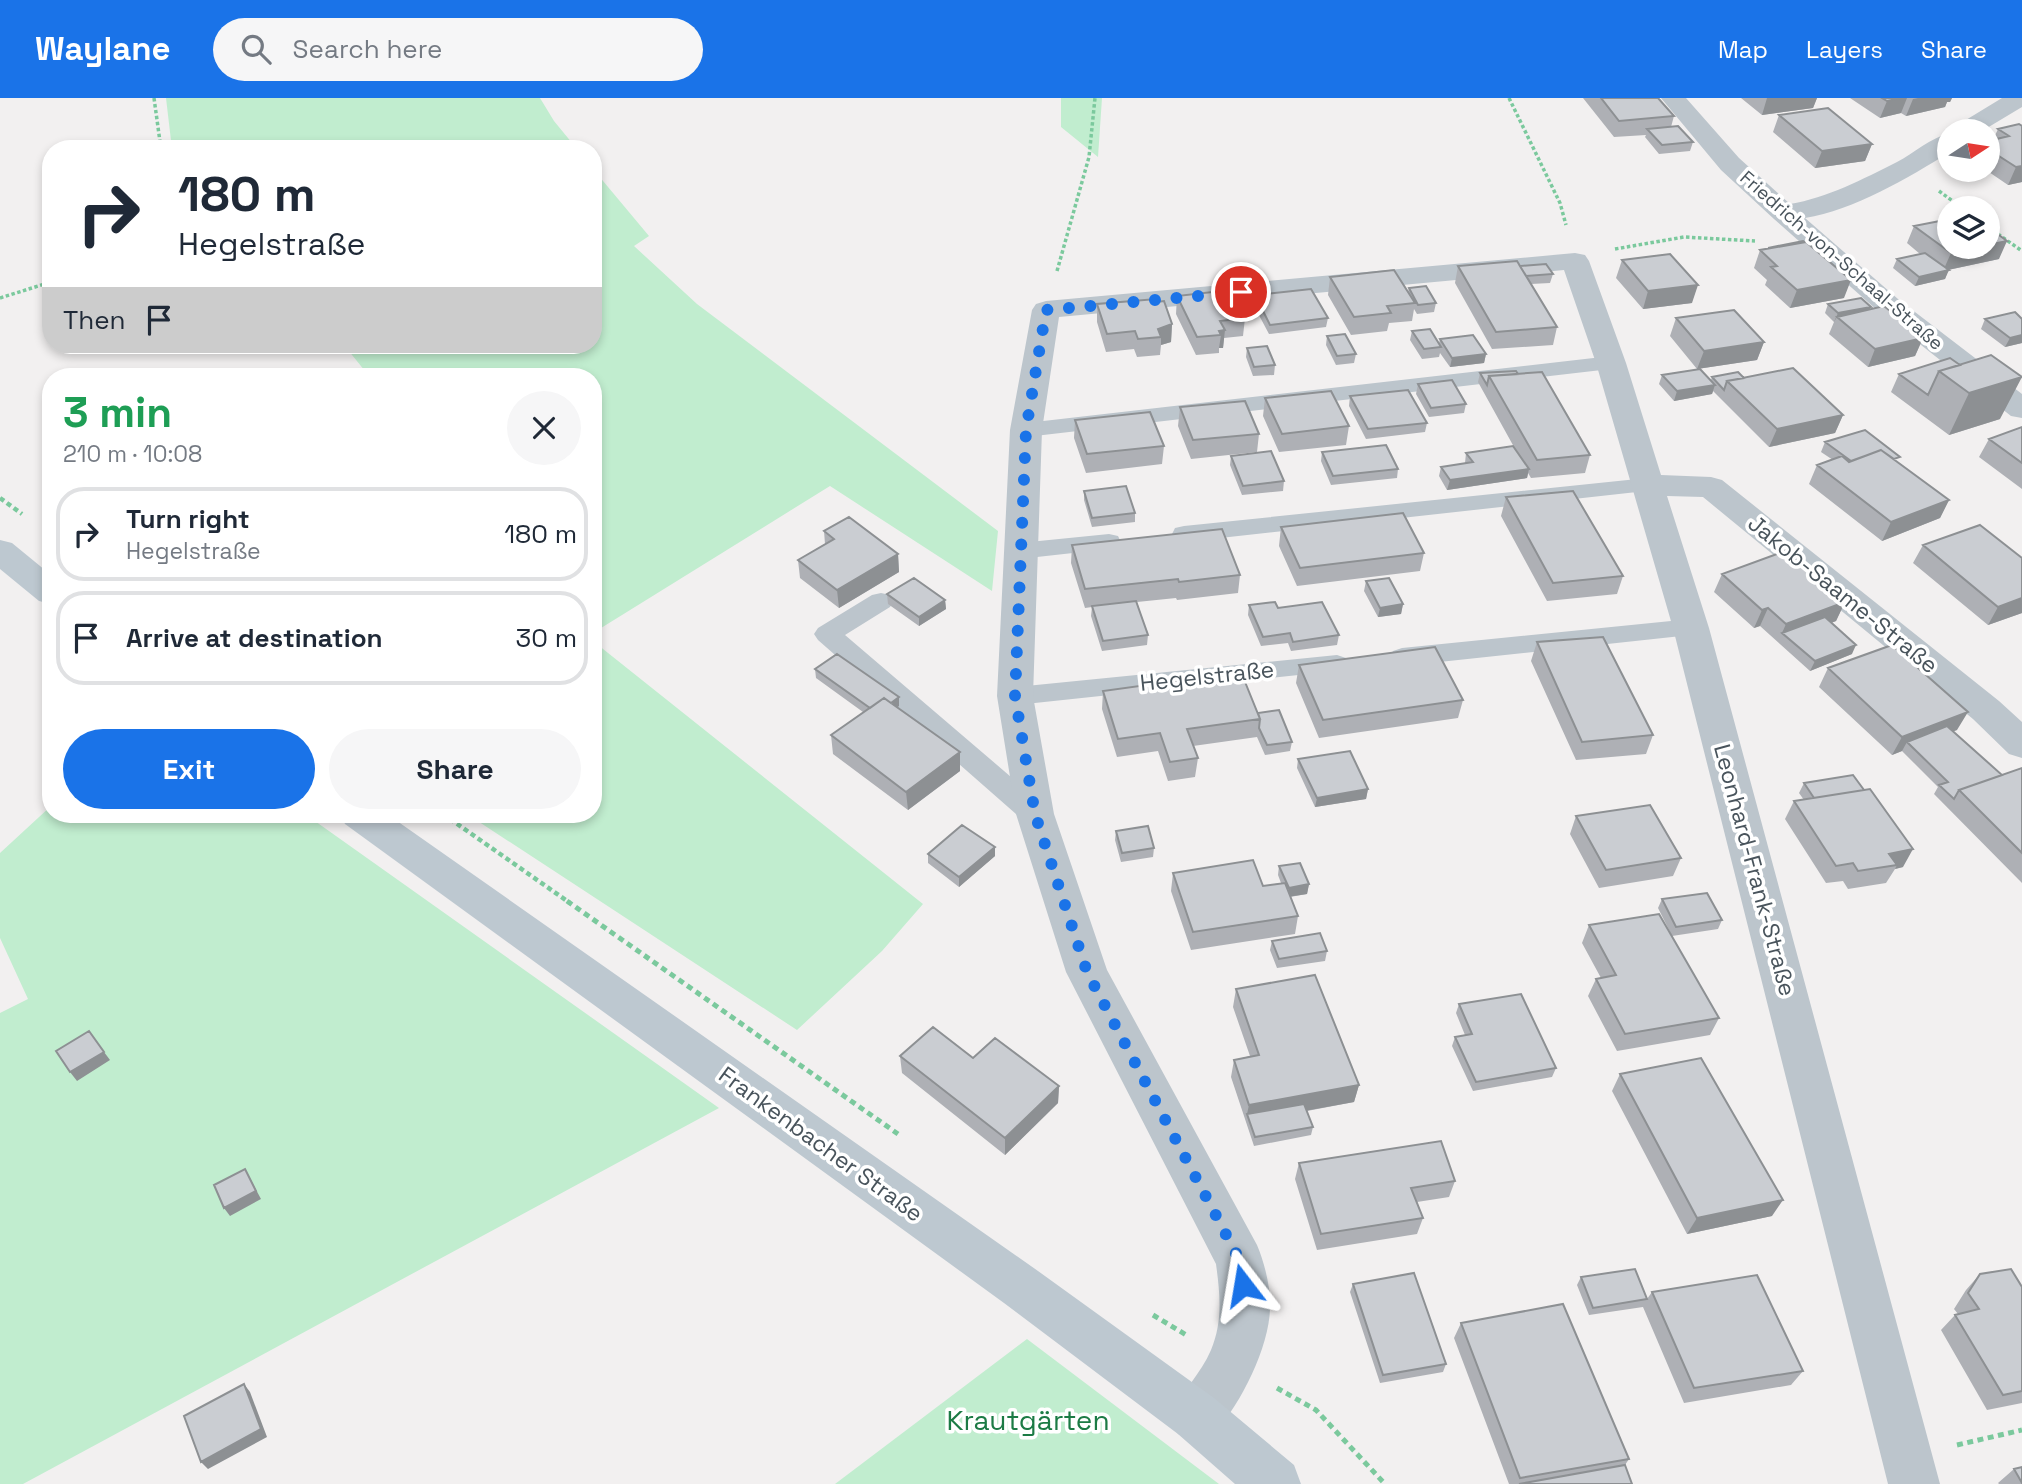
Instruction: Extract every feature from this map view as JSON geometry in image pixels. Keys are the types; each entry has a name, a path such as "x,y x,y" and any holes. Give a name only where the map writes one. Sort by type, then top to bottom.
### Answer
{"main road":[{"path":"0,551 42,586"},
{"name":"Frankenbacher Straße","path":"372,823 999,1271 1196,1416 1275,1484"}],"street":[{"name":"Friedrich-von-Schaal-Straße","path":"1674,98 1730,164 1784,213 1888,305 2022,409"},
{"path":"1985,119 2019,98"},
{"path":"1784,213 1821,207 1907,167 1937,149"},
{"path":"1196,1416 1233,1362 1246,1309 1240,1261 1087,972 1035,814 1015,696 1026,430 1046,310 1575,261"},
{"name":"Leonhard-Frank-Straße","path":"1575,261 1611,363 1691,628 1911,1469"},
{"name":"Jakob-Saame-Straße","path":"1647,485 1711,487 1986,710 2022,744"}],"lane":[{"path":"1026,430 1611,363"},
{"path":"1156,537 1647,485"},
{"path":"1019,551 1128,540"},
{"path":"881,601 827,634 1035,814"},
{"name":"Hegelstraße","path":"1015,696 1691,628"}],"path":[{"path":"154,98 160,140"},
{"path":"1046,310 1089,157 1094,98"},
{"path":"1509,98 1560,203 1575,261 1634,244 1684,237 1760,241 1811,237"},
{"path":"2000,235 2022,251"},
{"path":"0,298 42,285"},
{"path":"456,823 900,1135"},
{"path":"1147,1311 1316,1410 1385,1484"},
{"path":"1911,1469 2022,1430"}],"green space":[{"path":"166,98 540,98 570,140 171,140"},
{"path":"1061,98 1102,98 1098,157 1061,127"},
{"path":"602,180 649,236 634,246 697,304 998,531 992,591 830,486 602,627 602,368 363,368 351,354 602,354"},
{"path":"602,648 923,904 882,951 797,1030 481,823 602,823"},
{"path":"42,814 42,823 318,823 719,1108 23,1484 0,1484 0,1013 28,999 0,938 0,853"},
{"name":"Krautgärten","path":"1027,1339 1219,1484 835,1484"}],"building":[{"path":"1601,98 1658,98 1674,116 1619,121"},
{"path":"1828,108 1872,144 1822,151 1779,115"},
{"path":"2019,124 2022,126 2022,166 2016,167 2000,157 2000,138 2009,136 2000,129"},
{"path":"1678,126 1693,142 1662,145 1647,129"},
{"path":"1937,222 1937,243 1914,226"},
{"path":"1806,242 1851,280 1797,290 1771,267 1777,266 1760,250"},
{"path":"1925,253 1949,270 1919,277 1897,259"},
{"path":"1670,254 1698,285 1648,291 1622,260"},
{"path":"1517,261 1557,327 1496,332 1458,266"},
{"path":"1546,264 1553,274 1526,276 1520,266"},
{"path":"1394,270 1415,303 1387,306 1391,313 1354,317 1330,277"},
{"path":"1426,286 1436,303 1418,305 1409,288"},
{"path":"1311,289 1328,318 1270,325 1255,295"},
{"path":"1230,290 1245,318 1220,321 1225,330 1219,331 1221,335 1197,337 1177,296"},
{"path":"1861,298 1871,307 1838,313 1828,304"},
{"path":"1156,299 1156,302 1164,301 1172,324 1158,329 1161,337 1138,339 1135,331 1107,334 1097,304"},
{"path":"1884,306 1923,338 1875,349 1837,317"},
{"path":"1734,310 1764,342 1704,351 1676,318"},
{"path":"2015,312 2022,319 2022,335 2010,338 1985,319"},
{"path":"1430,329 1441,347 1424,349 1412,331"},
{"path":"1345,334 1356,354 1337,356 1327,336"},
{"path":"1473,335 1486,354 1452,358 1440,339"},
{"path":"1267,346 1275,365 1254,367 1247,348"},
{"path":"1991,355 2022,377 1969,393 1939,371"},
{"path":"1950,358 1960,365 1939,371 1928,395 1899,374"},
{"path":"1793,368 1843,415 1777,429 1727,381"},
{"path":"1700,369 1715,385 1677,391 1662,375"},
{"path":"1516,371 1518,374 1489,376 1487,385 1480,373"},
{"path":"1542,372 1590,455 1537,460 1489,376"},
{"path":"1738,372 1744,378 1727,381 1724,390 1712,377"},
{"path":"1452,380 1466,404 1431,408 1418,384"},
{"path":"1408,390 1427,423 1368,429 1350,396"},
{"path":"1331,391 1349,426 1282,434 1265,398"},
{"path":"1245,401 1259,434 1193,440 1180,407"},
{"path":"1150,412 1164,446 1087,454 1075,420"},
{"path":"2022,427 2022,463 1989,439"},
{"path":"1865,430 1900,457 1894,459 1881,450 1851,461 1825,442"},
{"path":"1386,445 1398,469 1333,476 1322,452"},
{"path":"1513,446 1529,469 1450,480 1441,467 1473,462 1466,453"},
{"path":"1881,450 1949,500 1891,522 1817,465 1842,456 1849,462"},
{"path":"1271,451 1284,481 1243,486 1231,456"},
{"path":"1126,486 1135,513 1092,518 1084,491"},
{"path":"1573,491 1623,576 1553,583 1506,497"},
{"path":"1403,513 1424,553 1300,568 1281,527"},
{"path":"849,517 898,554 837,590 798,560 834,539 824,531"},
{"path":"1980,525 2022,558 2022,598 1998,607 1923,545"},
{"path":"1222,529 1240,575 1085,589 1072,545"},
{"path":"1785,551 1845,602 1786,624 1768,608 1762,610 1722,574"},
{"path":"914,578 945,600 919,617 887,594"},
{"path":"1389,578 1403,604 1380,608 1366,581"},
{"path":"1136,601 1148,635 1103,641 1092,606"},
{"path":"1275,602 1278,608 1322,602 1339,635 1293,642 1290,633 1263,637 1249,605"},
{"path":"1825,617 1856,645 1815,661 1782,633"},
{"path":"1603,637 1653,735 1582,742 1537,642"},
{"path":"1892,645 1968,712 1902,737 1828,668"},
{"path":"1435,647 1463,700 1323,720 1299,665"},
{"path":"837,654 899,697 891,703 884,698 870,708 815,669"},
{"path":"1241,672 1260,719 1187,729 1198,758 1170,762 1160,733 1118,739 1103,691"},
{"path":"884,698 960,752 906,792 831,735"},
{"path":"1279,710 1292,742 1267,745 1259,728 1258,713"},
{"path":"1947,726 2002,775 1959,790 1954,799 1939,785 1948,782 1907,742"},
{"path":"1350,751 1368,789 1317,798 1298,759"},
{"path":"2022,768 2022,853 1959,790"},
{"path":"1853,775 1864,790 1814,798 1804,783"},
{"path":"1870,789 1913,849 1889,854 1897,865 1858,871 1853,863 1836,866 1794,801"},
{"path":"1650,805 1681,858 1606,870 1576,816"},
{"path":"962,825 995,847 959,877 928,854"},
{"path":"1148,826 1154,848 1122,853 1116,831"},
{"path":"1253,860 1263,886 1285,883 1298,916 1193,932 1173,873"},
{"path":"1300,863 1309,884 1289,888 1279,866"},
{"path":"1707,893 1722,920 1676,927 1662,899"},
{"path":"1659,914 1719,1018 1625,1034 1596,979 1616,975 1589,925"},
{"path":"1320,933 1327,951 1279,959 1272,941"},
{"path":"1315,975 1359,1085 1249,1105 1234,1060 1259,1055 1236,989"},
{"path":"1521,994 1556,1068 1476,1082 1455,1037 1472,1034 1459,1004"},
{"path":"933,1027 973,1058 995,1038 1059,1086 1005,1138 900,1056"},
{"path":"89,1031 104,1052 70,1072 56,1051"},
{"path":"1701,1058 1783,1200 1697,1218 1620,1074"},
{"path":"1304,1104 1313,1127 1255,1137 1247,1114"},
{"path":"1441,1141 1455,1181 1411,1188 1423,1218 1321,1234 1299,1163"},
{"path":"245,1169 256,1191 224,1208 214,1185"},
{"path":"1635,1269 1647,1299 1593,1308 1581,1277"},
{"path":"2011,1269 2022,1287 2022,1391 2003,1395 1955,1315 1979,1309 1968,1293 1980,1274"},
{"path":"1414,1273 1446,1364 1383,1375 1353,1284"},
{"path":"1757,1275 1803,1371 1694,1388 1652,1292"},
{"path":"1563,1304 1629,1459 1520,1478 1461,1323"},
{"path":"244,1384 261,1429 201,1462 184,1416"},
{"path":"1625,1465 1632,1484 1519,1484"},
{"path":"2022,1467 2022,1483 2014,1469"}],"route":[{"path":"1241,292 1046,310 1026,430 1015,696 1035,814 1087,972 1240,1261 1243,1285"}]}
